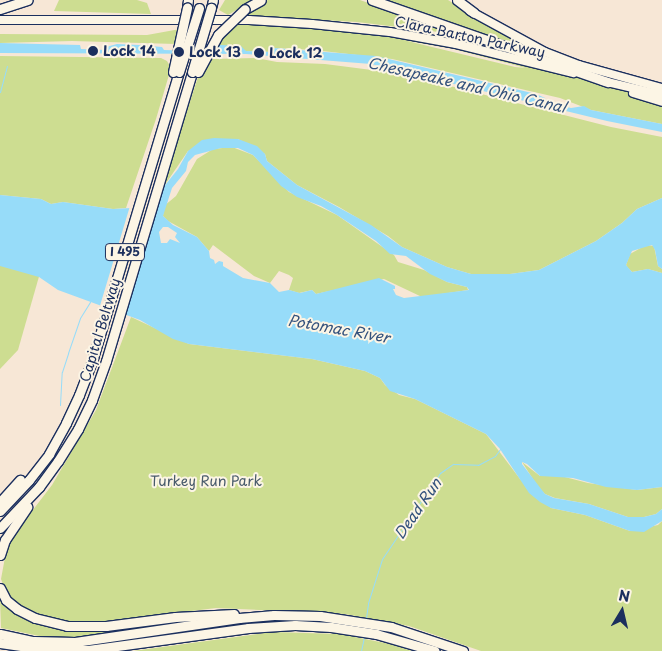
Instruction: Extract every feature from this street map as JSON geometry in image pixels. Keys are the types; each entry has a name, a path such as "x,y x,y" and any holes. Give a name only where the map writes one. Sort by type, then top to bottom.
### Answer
{"highway":[{"path":"10,5 23,0"},
{"path":"0,8 28,0"},
{"path":"195,72 218,35 245,9 261,0"},
{"path":"372,0 608,82"},
{"path":"457,0 474,13"},
{"path":"176,72 187,3"},
{"path":"176,72 200,4"},
{"path":"195,72 212,4"},
{"name":"Capital Beltway","path":"0,511 29,480 48,454 71,412 87,376 162,128 176,72"},
{"name":"Capital Beltway","path":"0,528 39,487 58,462 78,429 100,380 175,131 195,72"},
{"path":"0,502 45,451 71,412"},
{"path":"0,555 10,533 58,462"},
{"path":"0,588 6,600 25,614 46,622 67,626 106,626 204,615 334,618 391,627 463,651"},
{"path":"0,634 40,641 75,642 267,616"},
{"path":"0,642 58,650 88,650 248,628 296,625 331,627 389,637 435,651"}],"main road":[{"name":"Clara Barton Parkway","path":"453,0 545,52 579,65 662,88"},
{"name":"Clara Barton Parkway","path":"0,20 249,20 390,32 456,44 662,95"},
{"path":"608,82 662,102"}],"green space":[{"path":"59,0 137,0 147,3 151,14 54,11"},
{"path":"225,0 253,0 228,15 219,10"},
{"path":"268,0 360,0 455,34 357,22 248,16 246,12"},
{"path":"381,0 448,0 515,41 515,46"},
{"path":"257,23 372,32 445,44 621,89 662,105 662,124 591,110 560,98 392,59 314,50 274,48 272,52 246,51 214,45 230,25","holes":["403,40 453,49 526,68"]},
{"path":"180,29 176,44 72,41 0,43 0,34 147,35"},
{"path":"0,56 161,58 167,61 171,68 126,208 113,209 63,202 51,204 41,199 0,195"},
{"path":"256,58 277,62 325,64 403,74 611,127 662,137 662,198 637,209 622,223 596,241 539,270 510,274 471,274 447,267 402,247 388,236 339,207 297,185 267,161 265,154 238,139 188,151 160,192 201,68 210,59"},
{"path":"232,147 253,155 289,192 337,215 394,255 398,262 424,270 447,282 467,287 468,290 422,297 384,279 316,294 312,290 299,293 289,290 293,278 289,275 279,271 270,283 254,276 213,245 209,251 197,237 168,221 163,216 164,206 176,196 197,159 213,149"},
{"path":"646,245 654,246 658,266 662,269 662,273 648,269 632,272 626,265 630,254"},
{"path":"0,262 40,273 18,350 0,369"},
{"name":"Turkey Run Park","path":"131,317 189,344 312,359 365,371 380,378 385,385 399,395 415,399 486,434 520,479 551,508 585,515 630,531 658,525 662,521 662,651 481,651 409,626 345,614 216,608 102,622 74,622 56,621 24,609 13,602 5,590 1,579 6,552 13,536 52,485 96,410"},
{"path":"522,462 540,476 561,476 588,483 637,490 662,487 662,509 656,514 644,517 628,517 589,504 555,498 545,494 538,487"},
{"path":"0,599 5,606 18,616 46,627 77,631 120,628 127,631 74,638 49,638 1,628"},
{"path":"272,632 340,634 390,644 412,651 133,651"}],"water":[{"name":"Chesapeake and Ohio Canal","path":"0,43 80,45 81,49 106,50 106,47 117,44 162,47 164,50 193,51 201,44 241,46 246,51 272,52 274,48 376,56 536,94 545,98 546,102 571,108 584,106 591,110 662,124 662,132 607,121 371,64 246,54 0,53"},
{"name":"Potomac River","path":"214,138 238,139 257,146 265,154 267,161 297,185 371,225 402,247 447,267 471,274 510,274 539,270 596,241 622,223 637,209 662,198 662,269 658,266 655,250 652,245 632,251 626,265 632,272 648,269 662,273 662,487 637,490 606,487 573,478 540,476 527,464 522,462 522,464 545,494 554,498 589,504 628,517 644,517 656,514 662,509 662,521 644,532 630,531 585,515 551,508 529,493 500,449 486,434 415,399 390,391 380,378 365,371 312,359 189,344 173,339 140,320 58,290 39,277 0,266 0,195 41,199 51,204 63,202 113,209 131,208 154,199 178,169 188,151 202,140","holes":["221,148 238,148 253,155 281,186 297,197 321,206 337,215 376,241 390,254 406,256 430,274 447,282 467,287 469,290 404,298 396,295 393,289 395,289 395,286 379,278 316,294 312,290 300,293 289,290 279,292 270,283 243,278 223,266 223,262 219,261 215,264 214,260 210,258 209,251 197,237 173,225 163,216 172,188 186,171 188,162 195,155","163,227 168,227 177,233 175,237 180,243 170,239 167,243 161,243 159,232"]}],"pier":[{"path":"163,185 123,317 99,309 130,206 153,197"}],"waterway":[{"path":"0,92 7,66"},
{"path":"60,405 62,372 80,318 90,302"},
{"name":"Dead Run","path":"366,618 368,603 382,559 440,473 453,464 478,465 495,456 500,449"},
{"name":"Dead Run","path":"361,651 364,637"}],"place":[{"name":"Lock 14","path":"93,51"},
{"name":"Lock 13","path":"179,52"},
{"name":"Lock 12","path":"259,53"}]}
